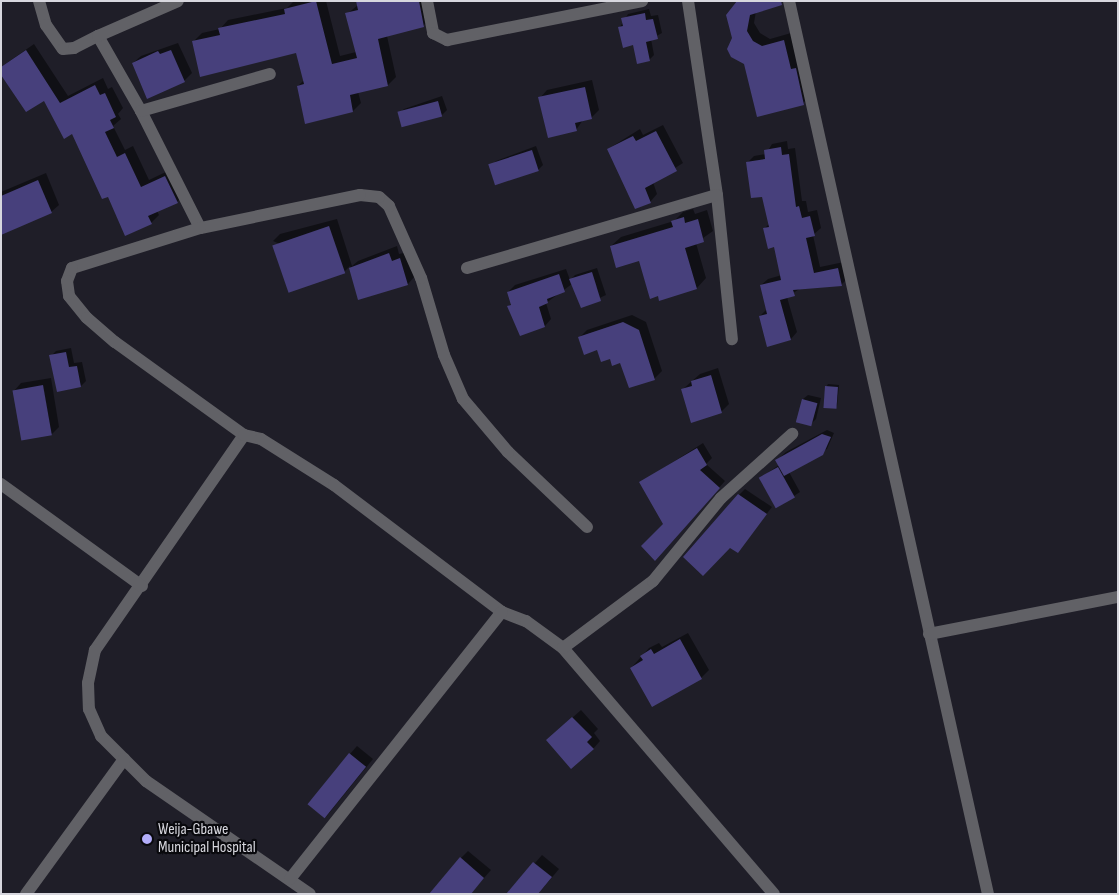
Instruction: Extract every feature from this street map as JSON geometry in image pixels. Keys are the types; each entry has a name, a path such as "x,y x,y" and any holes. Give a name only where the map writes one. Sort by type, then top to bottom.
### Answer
{"street":[{"path":"39,1 46,25 63,49 74,48 178,1"},
{"path":"427,1 432,33 446,40 642,1"},
{"path":"688,1 718,195 732,339"},
{"path":"790,1 988,894"},
{"path":"98,36 141,112 200,228"},
{"path":"141,112 270,74"},
{"path":"587,527 508,452 463,399 444,355 421,278 389,206 379,197 360,195 200,228 72,268 67,281 69,296 87,318 115,342 244,435 261,439 334,485 502,612 526,621 563,648 774,894"},
{"path":"467,268 718,195"},
{"path":"563,648 653,581 721,498 792,434"},
{"path":"244,435 142,586 95,650 88,683 89,710 101,736 146,781 310,894"},
{"path":"1,484 142,586"},
{"path":"929,634 1118,597"},
{"path":"290,879 502,612"},
{"path":"26,894 124,760"}],"building":[{"path":"316,1 332,64 357,58 345,13 358,10 356,1 419,1 424,27 378,39 388,86 350,95 353,112 305,124 297,86 304,84 296,53 200,77 192,41 220,35 218,28 285,14 284,9"},
{"path":"737,1 781,1 782,5 750,15 747,31 753,41 762,46 784,40 791,69 796,68 804,105 757,117 744,64 731,57 727,49 732,38 726,15"},
{"path":"645,13 646,20 653,19 658,39 646,42 650,61 637,64 633,45 623,48 618,27 623,26 621,18"},
{"path":"26,50 60,103 95,85 100,95 105,93 116,117 110,120 114,128 105,132 117,157 125,153 141,187 165,176 178,203 148,216 152,224 125,236 108,197 102,199 72,134 64,139 44,101 26,112 1,75 1,67"},
{"path":"171,50 185,82 147,99 132,63 158,51 160,54"},
{"path":"585,87 592,119 575,123 577,131 548,138 538,97"},
{"path":"438,101 442,116 402,127 397,112"},
{"path":"656,131 677,171 645,188 651,203 635,209 607,149 633,136 636,141"},
{"path":"781,147 782,155 789,154 796,207 799,206 802,218 810,216 815,236 806,238 814,273 838,268 842,286 793,290 795,296 780,300 791,340 767,347 759,316 767,314 760,285 781,280 774,247 768,249 763,228 769,227 762,197 751,198 746,162 765,159 764,150"},
{"path":"532,150 539,171 495,185 488,164"},
{"path":"38,180 52,213 1,235 1,196"},
{"path":"684,217 685,223 698,219 704,242 685,248 697,289 659,301 658,296 650,299 639,261 616,268 610,246 673,227 671,221"},
{"path":"329,226 345,273 289,293 272,246"},
{"path":"389,253 392,261 400,258 408,285 358,300 349,268"},
{"path":"592,272 601,301 581,308 569,279"},
{"path":"559,274 565,292 547,299 548,303 539,307 545,327 520,336 507,306 511,305 507,292"},
{"path":"623,322 639,330 655,380 629,388 620,363 612,366 610,359 601,362 597,350 584,355 578,337"},
{"path":"66,352 69,367 77,366 81,387 57,392 49,355"},
{"path":"711,375 722,413 691,423 681,389 692,386 691,381"},
{"path":"43,385 52,435 21,441 12,390"},
{"path":"825,386 838,387 836,409 823,408"},
{"path":"802,399 817,403 811,426 796,422"},
{"path":"822,434 831,437 823,455 784,476 775,460"},
{"path":"697,448 707,465 700,470 720,488 655,561 641,546 663,524 639,482"},
{"path":"778,467 795,498 776,508 759,478"},
{"path":"738,494 767,514 738,553 730,548 703,576 683,557"},
{"path":"680,639 702,679 652,707 630,668 643,660 640,656 651,649 654,654"},
{"path":"572,717 592,737 587,742 594,749 571,769 546,740"},
{"path":"349,753 366,767 325,818 307,804"},
{"path":"460,857 484,878 471,894 429,894"},
{"path":"533,862 552,877 538,894 506,894"}],"place":[{"name":"Weija-Gbawe Municipal Hospital","path":"147,839"}]}
